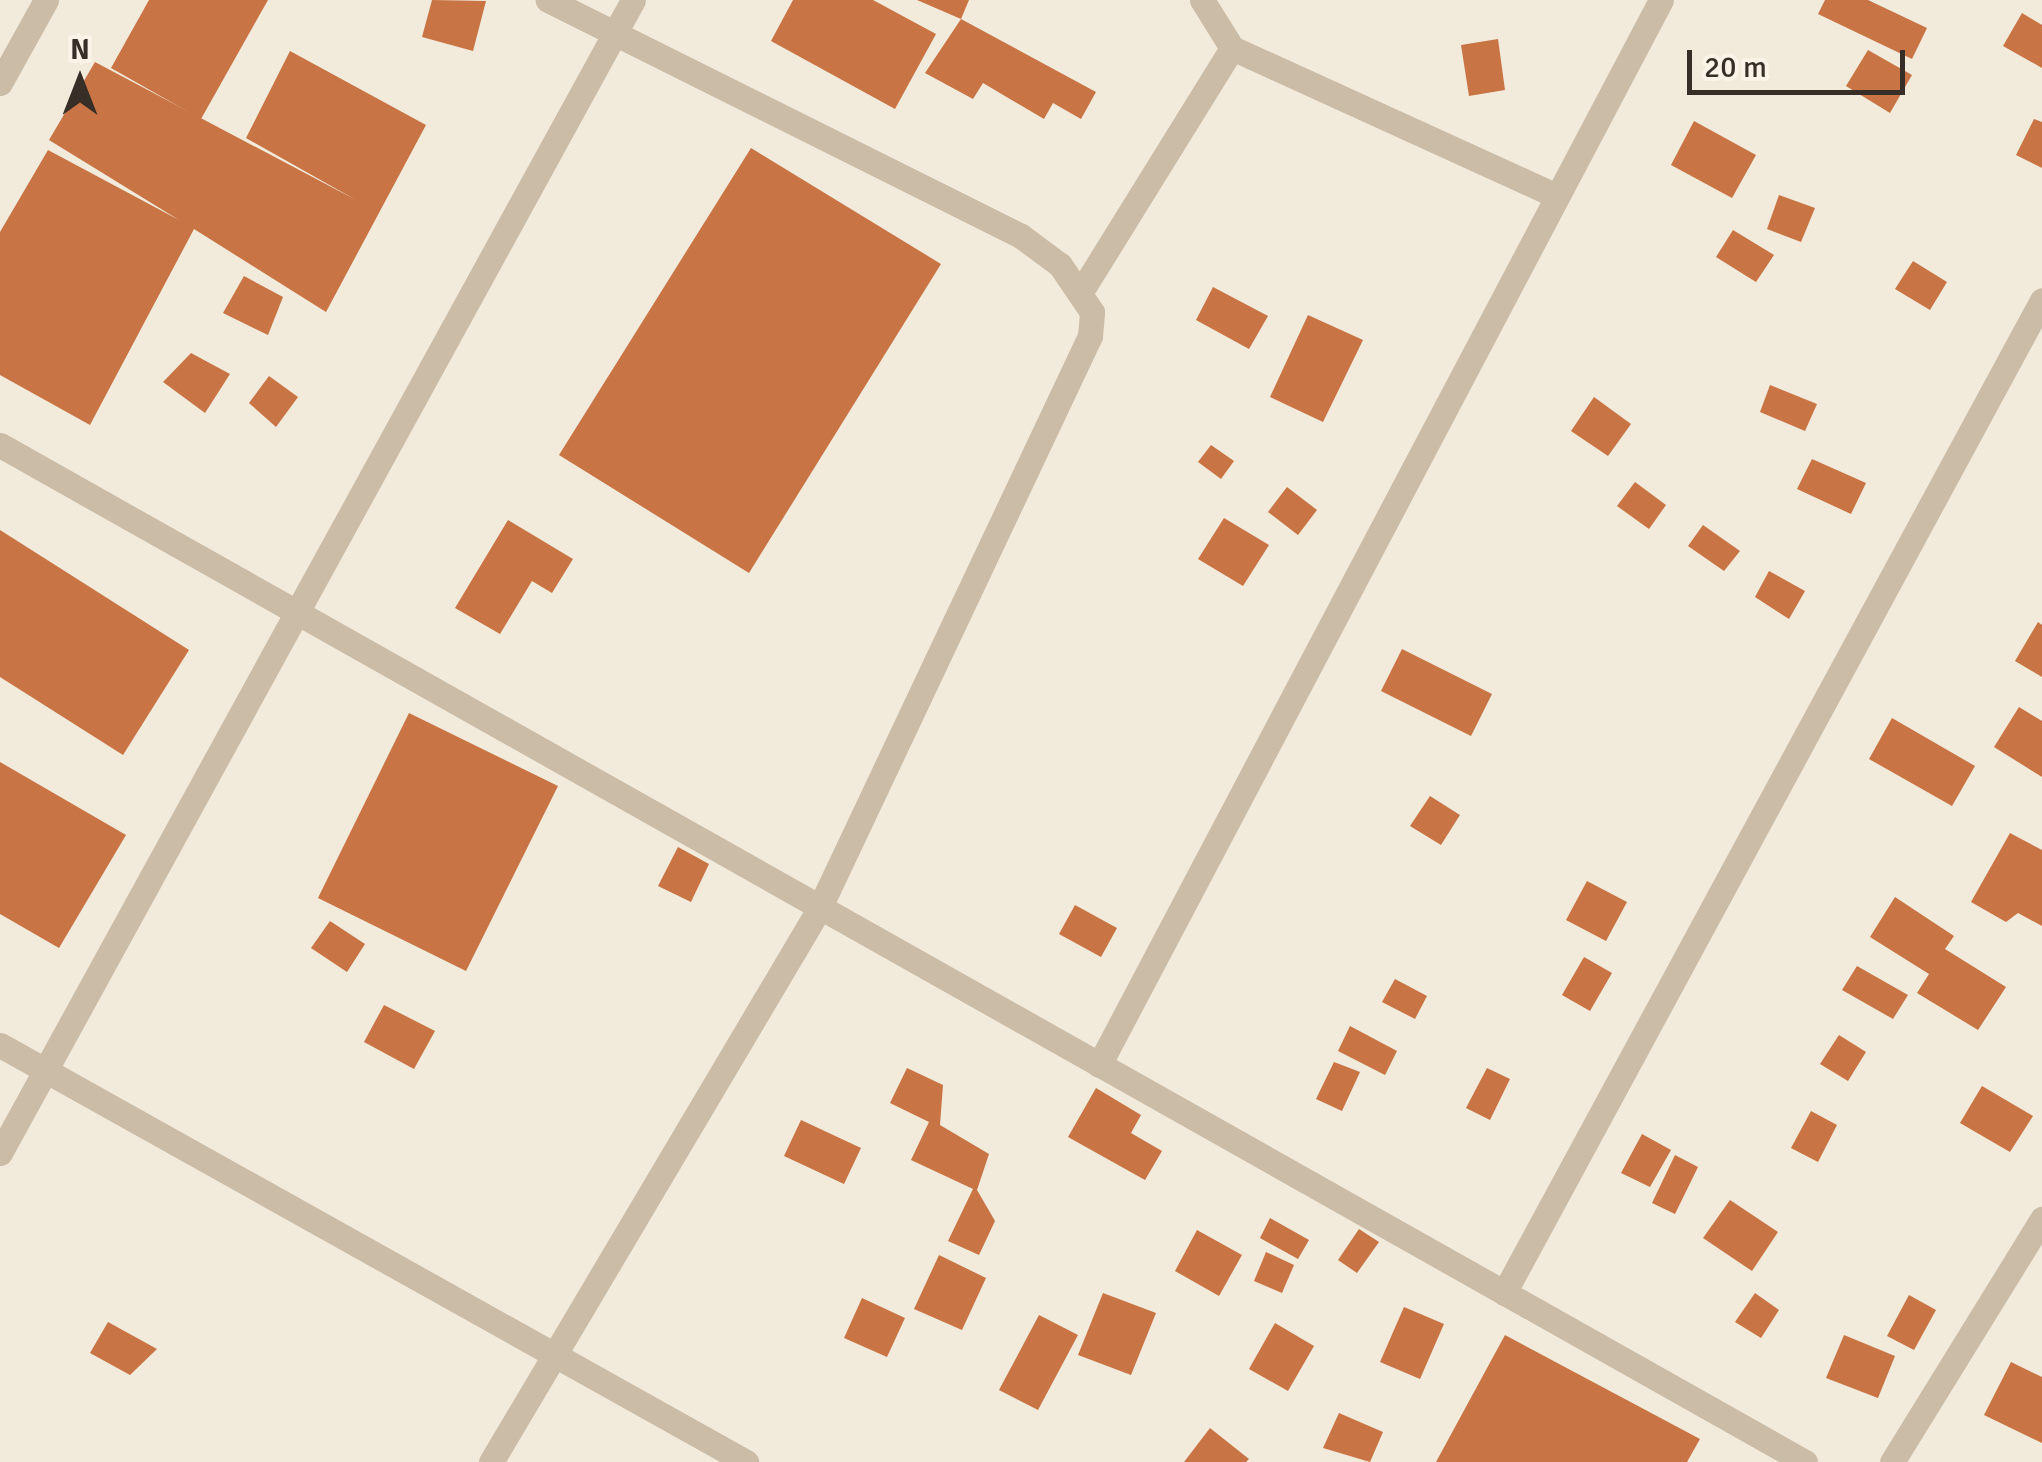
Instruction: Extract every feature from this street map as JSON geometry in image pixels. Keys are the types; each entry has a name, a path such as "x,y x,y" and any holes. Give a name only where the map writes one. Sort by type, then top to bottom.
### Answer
{"street":[{"path":"0,83 46,0"},
{"path":"492,1462 820,909 1090,336 1082,290 1021,236 612,38 548,0"},
{"path":"0,1153 633,0"},
{"path":"1202,0 1232,48 1557,196"},
{"path":"1098,1065 1660,0"},
{"path":"1082,290 1232,48"},
{"path":"1504,1293 2042,300"},
{"path":"0,444 296,616 1805,1462"},
{"path":"0,1045 746,1462"},
{"path":"1892,1462 2042,1219"}],"building":[{"path":"149,0 268,0 201,119 111,68"},
{"path":"432,0 486,1 473,51 422,37"},
{"path":"793,0 873,0 936,34 895,109 771,41"},
{"path":"917,0 969,0 961,19"},
{"path":"1825,0 1868,0 1927,28 1912,59 1818,14"},
{"path":"2022,13 2042,25 2042,68 2003,46"},
{"path":"961,19 1096,92 1081,119 1053,103 1044,119 983,83 973,99 925,73"},
{"path":"1498,39 1505,90 1469,96 1461,45"},
{"path":"1868,50 1912,75 1890,113 1846,86"},
{"path":"290,51 426,125 326,312 194,229 90,425 0,375 0,232 48,150 179,220 49,140 95,62 356,200 246,138"},
{"path":"2034,119 2042,122 2042,168 2016,155"},
{"path":"1694,121 1756,155 1732,198 1671,165"},
{"path":"751,148 941,264 749,573 559,455"},
{"path":"1779,195 1815,208 1801,242 1767,229"},
{"path":"1733,230 1774,255 1756,282 1716,257"},
{"path":"1913,261 1947,282 1930,310 1895,289"},
{"path":"244,276 283,297 268,335 223,313"},
{"path":"1213,287 1268,316 1249,349 1196,320"},
{"path":"1308,315 1363,340 1323,422 1270,397"},
{"path":"191,353 230,374 205,413 163,382"},
{"path":"269,376 298,397 276,427 249,403"},
{"path":"1770,385 1817,404 1805,431 1760,412"},
{"path":"1594,397 1631,424 1608,456 1571,431"},
{"path":"1211,445 1234,461 1221,479 1198,462"},
{"path":"1812,459 1866,483 1851,514 1797,489"},
{"path":"1635,482 1666,505 1649,529 1617,506"},
{"path":"1287,487 1317,510 1298,535 1268,512"},
{"path":"1224,518 1269,545 1243,586 1198,559"},
{"path":"508,520 573,559 552,593 532,581 500,634 455,608"},
{"path":"1703,525 1740,551 1724,571 1688,546"},
{"path":"0,530 189,650 123,755 0,677"},
{"path":"1769,571 1805,591 1789,619 1755,597"},
{"path":"2038,622 2042,625 2042,677 2015,661"},
{"path":"1402,649 1492,694 1471,736 1381,691"},
{"path":"2019,707 2042,721 2042,777 1994,747"},
{"path":"409,713 558,786 466,971 318,898"},
{"path":"1892,718 1975,766 1952,806 1869,759"},
{"path":"0,762 126,835 59,948 0,914"},
{"path":"1430,796 1460,815 1441,845 1410,826"},
{"path":"2010,833 2042,850 2042,926 2018,913 2006,922 1971,902"},
{"path":"678,847 709,864 691,902 658,886"},
{"path":"1587,881 1627,902 1606,941 1566,920"},
{"path":"1895,897 1954,936 1945,949 2006,987 1978,1030 1917,993 1929,974 1870,937"},
{"path":"1075,905 1117,928 1101,957 1059,934"},
{"path":"330,921 365,944 347,972 311,948"},
{"path":"1584,957 1612,973 1590,1011 1562,995"},
{"path":"1857,966 1908,995 1893,1019 1842,990"},
{"path":"1395,979 1427,996 1415,1019 1382,1002"},
{"path":"384,1005 435,1031 414,1069 364,1042"},
{"path":"1350,1026 1397,1051 1385,1075 1338,1051"},
{"path":"1839,1035 1866,1052 1848,1081 1820,1064"},
{"path":"1334,1062 1360,1072 1342,1111 1316,1099"},
{"path":"907,1068 943,1085 940,1125 989,1154 977,1190 995,1221 979,1255 948,1241 973,1189 911,1160 929,1122 890,1103"},
{"path":"1487,1068 1510,1079 1490,1120 1466,1108"},
{"path":"1982,1086 2033,1116 2010,1152 1960,1123"},
{"path":"1096,1088 1141,1115 1131,1133 1162,1151 1145,1180 1068,1137"},
{"path":"1811,1111 1837,1125 1818,1162 1791,1148"},
{"path":"801,1120 861,1148 844,1184 784,1156"},
{"path":"1642,1134 1671,1150 1650,1187 1621,1173"},
{"path":"1675,1155 1698,1167 1675,1214 1652,1203"},
{"path":"1730,1200 1778,1232 1752,1271 1703,1238"},
{"path":"1270,1218 1309,1240 1298,1259 1260,1238"},
{"path":"1359,1229 1379,1242 1357,1273 1338,1260"},
{"path":"1197,1230 1242,1255 1219,1296 1175,1271"},
{"path":"1266,1252 1294,1265 1282,1293 1254,1281"},
{"path":"939,1255 986,1278 962,1330 914,1309"},
{"path":"1103,1293 1156,1313 1131,1375 1078,1355"},
{"path":"1755,1293 1779,1310 1761,1338 1735,1322"},
{"path":"1909,1295 1936,1310 1914,1350 1887,1336"},
{"path":"862,1298 905,1318 887,1357 844,1338"},
{"path":"1404,1307 1444,1324 1420,1379 1380,1362"},
{"path":"1039,1315 1078,1335 1038,1410 999,1390"},
{"path":"108,1322 157,1349 130,1375 90,1353"},
{"path":"1275,1323 1314,1346 1288,1391 1249,1369"},
{"path":"1505,1335 1700,1439 1687,1462 1436,1462"},
{"path":"1844,1335 1895,1356 1878,1398 1826,1378"},
{"path":"2011,1362 2042,1377 2042,1443 1984,1415"},
{"path":"1339,1413 1383,1432 1370,1462 1323,1448"},
{"path":"1210,1428 1249,1459 1184,1462"}]}
